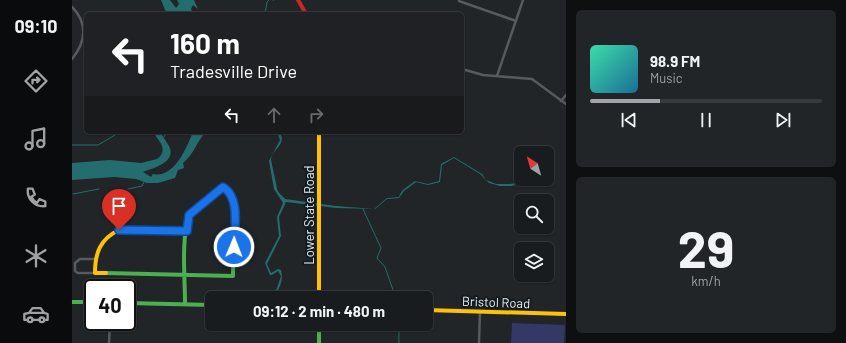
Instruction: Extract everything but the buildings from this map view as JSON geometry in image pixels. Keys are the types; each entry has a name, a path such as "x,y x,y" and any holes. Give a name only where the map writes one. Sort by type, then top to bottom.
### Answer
{"street":[{"path":"298,0 305,12"},
{"path":"497,76 523,0"},
{"path":"459,1 516,21"},
{"path":"72,7 80,17 83,28 81,47 72,58"},
{"path":"464,70 478,74 532,80 566,104"},
{"path":"561,101 566,95"},
{"name":"Lower State Road","path":"319,134 319,291"},
{"path":"95,259 80,259 75,263 76,271 78,273 186,276 233,276 234,203 226,188 223,187 189,215 187,231 186,276 185,304"},
{"path":"95,273 95,259 99,246 112,234 119,230 187,231"},
{"path":"72,302 84,302"},
{"path":"136,303 205,304"},
{"name":"Bristol Road","path":"433,310 566,314"},
{"path":"479,343 480,311"},
{"path":"109,343 110,331"},
{"path":"319,331 319,343"}],"shaded area":[{"path":"161,0 170,0 176,8 179,4 177,0 194,0 198,9 193,5 191,9 192,12 168,12 165,10"},
{"path":"154,134 161,134 169,146 171,152 170,156 163,164 143,172 151,177 153,174 167,172 173,167 179,160 192,134 204,134 183,163 184,168 178,170 175,178 158,183 147,183 136,179 114,177 72,180 72,163 110,160 141,163 157,159 161,156 163,149"},
{"path":"278,134 280,134 282,140 272,154 280,140"},
{"path":"272,156 271,159 277,189 285,199 336,206 374,209 336,208 286,202 279,217 281,236 267,264 271,273 278,269 281,270 282,274 281,281 279,288 277,291 275,291 281,276 278,271 270,275 265,263 279,236 277,217 283,203 274,189 269,161"},
{"path":"454,157 482,174 486,180 480,174 454,158 442,165 440,182 428,185 416,182 404,191 399,198 387,199 374,209 387,198 399,197 403,190 415,181 428,184 439,181 441,164"},
{"path":"486,180 496,184 514,183 514,185 500,186 489,183"},
{"path":"512,323 565,325 564,343 511,343"}],"waterway":[{"path":"265,12 267,2 269,0"},
{"path":"72,145 98,145 117,134"},
{"path":"128,189 142,186 144,182"},
{"path":"73,194 99,189"},
{"path":"363,209 381,248 377,258 385,267 393,291"},
{"path":"399,331 399,343"}],"traffic: fast":[{"path":"106,273 233,276 234,203 226,188 223,187 189,214 184,247 184,270 184,282 185,304"},
{"path":"72,302 84,302"},
{"path":"136,303 205,305"},
{"path":"319,331 319,343"}],"traffic: slow":[{"path":"319,134 319,291"},
{"path":"106,273 95,273 96,259 103,242 119,230 187,231"},
{"path":"433,310 566,314"}],"traffic: jam":[{"path":"298,0 305,12"}],"route":[{"path":"119,230 187,231 187,219 189,215 194,209 223,187 230,193 234,203 234,247"}]}
